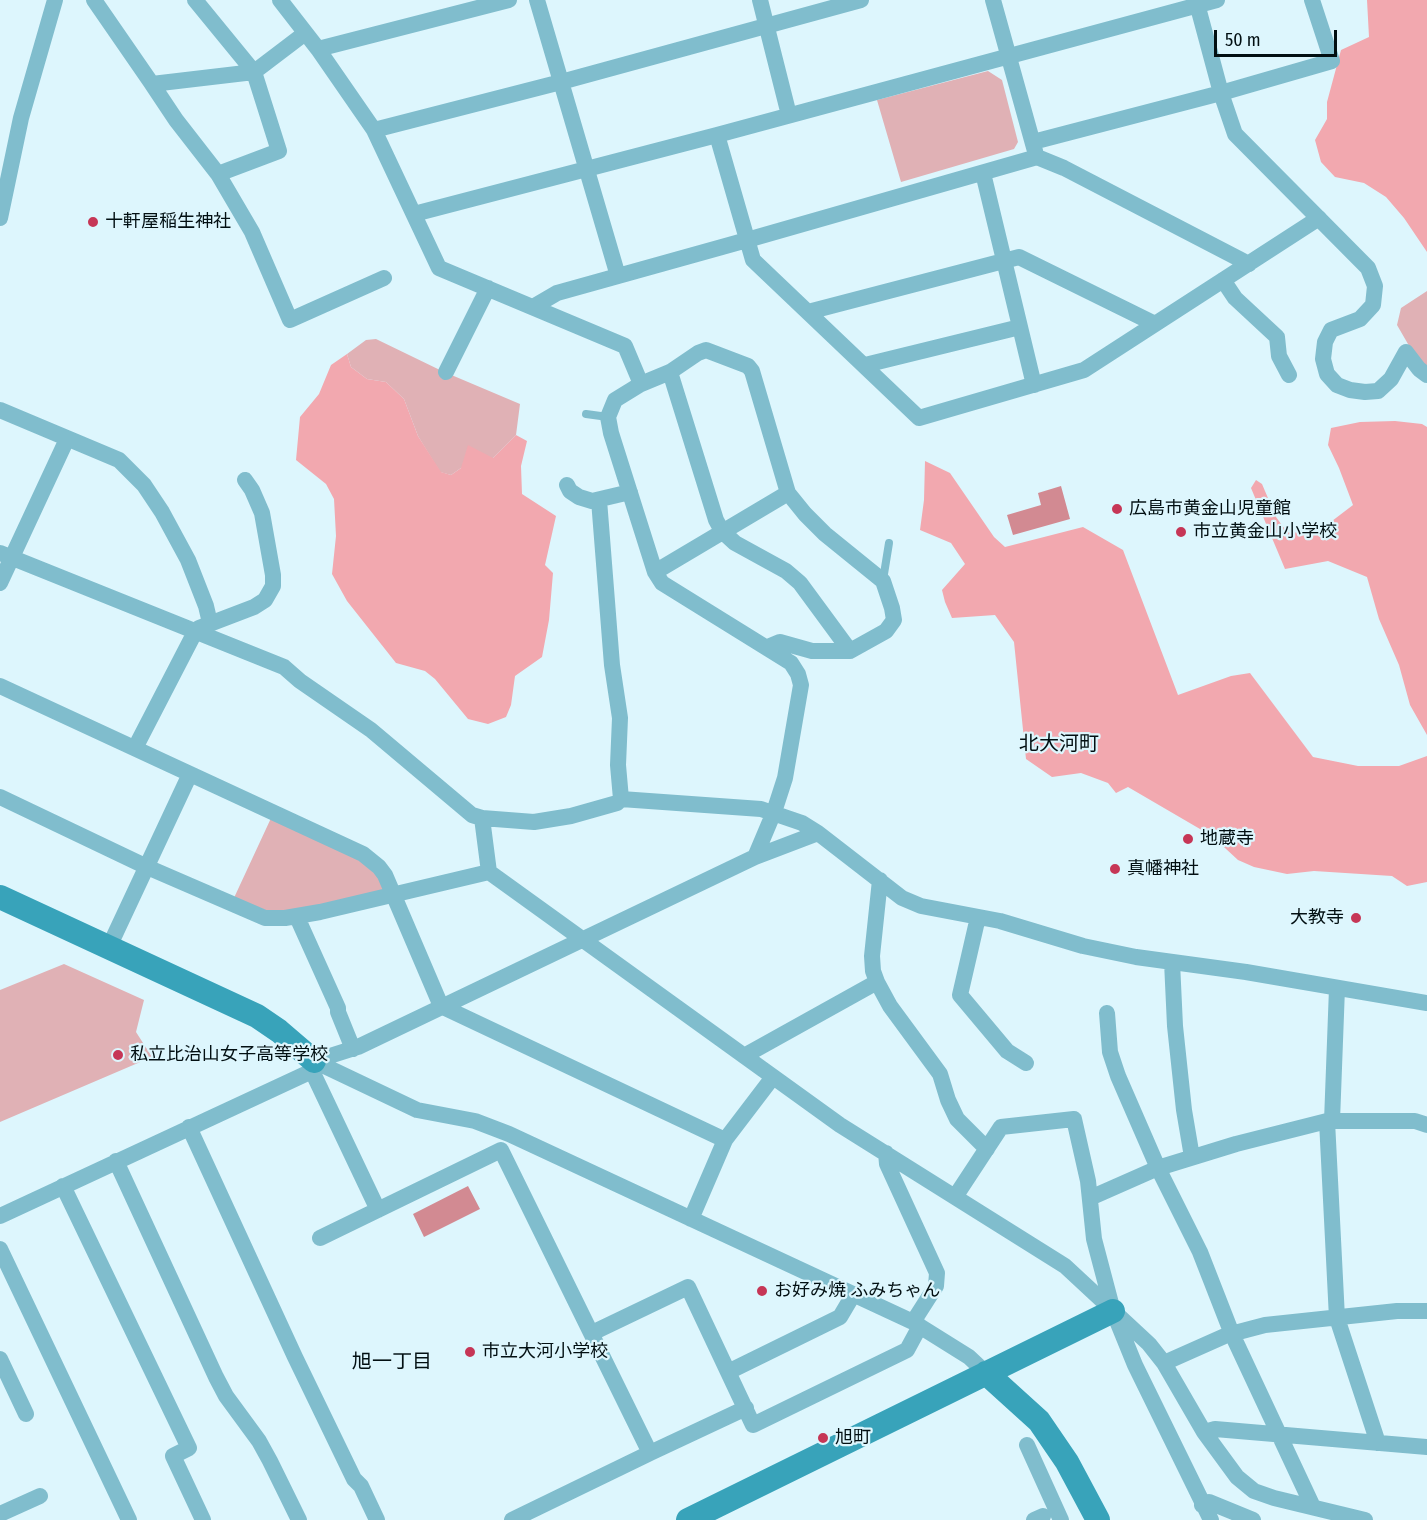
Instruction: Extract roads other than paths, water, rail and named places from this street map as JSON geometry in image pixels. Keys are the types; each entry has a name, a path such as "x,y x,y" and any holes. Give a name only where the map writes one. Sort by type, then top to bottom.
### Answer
{"street":[{"path":"0,218 21,118 55,0"},
{"path":"94,0 176,120 218,174 252,232 290,320 384,278"},
{"path":"195,0 254,72 279,151 218,174"},
{"path":"280,0 304,34 318,49 374,130 439,268 625,346 641,384"},
{"path":"318,49 509,0"},
{"path":"537,0 618,276"},
{"path":"760,0 789,116"},
{"path":"374,130 561,82 861,0"},
{"path":"993,0 1035,150 1064,168 1249,264"},
{"path":"414,214 789,116 1197,3 1217,0"},
{"path":"533,307 557,292 982,173 1035,150 1221,93 1332,62 1312,0"},
{"path":"1197,3 1221,93 1235,134 1368,268 1375,286 1372,305 1360,319 1331,330 1325,342 1323,359 1327,374 1337,385 1350,390 1378,391 1391,379 1406,352 1419,369 1427,375"},
{"path":"152,84 254,72 304,34"},
{"path":"717,135 753,260 919,418 1084,370 1319,218"},
{"path":"982,173 1034,385"},
{"path":"808,312 1020,257 1155,324"},
{"path":"1223,280 1235,298 1277,337 1279,356 1289,375"},
{"path":"446,372 488,288"},
{"path":"865,365 1020,327"},
{"path":"755,857 785,778 801,685 798,674 791,663 768,647 662,583 655,572 608,417 615,400 641,384 670,372 706,350 748,366 752,371 788,493 825,534 883,581 894,620 886,631 850,651 812,651 780,642 768,647"},
{"path":"670,372 716,520 722,531 735,543 786,571 800,583 850,651"},
{"path":"0,410 119,460 144,485 162,512 188,560 206,606 210,623"},
{"path":"0,583 6,556 67,439"},
{"path":"135,748 195,632 210,623 260,603 265,600 273,586 262,513 245,480"},
{"path":"567,485 570,491 579,497 592,501 630,492"},
{"path":"655,572 788,493"},
{"path":"599,500 612,665 620,718 618,765 621,799"},
{"path":"6,556 284,667 300,681 371,730 472,815 482,818 534,822 582,813 616,803 621,799 761,809 802,823 902,898 921,906 1000,921 1083,946 1136,957 1427,1003"},
{"path":"0,686 363,854 385,875 441,1006 725,1140"},
{"path":"109,947 189,774"},
{"path":"0,797 253,915 275,919 297,917 489,872"},
{"path":"482,818 489,872 840,1125 1065,1266 1149,1344 1164,1363 1204,1432 1237,1477 1254,1491 1365,1520"},
{"path":"0,1216 755,857 818,833"},
{"path":"880,880 872,956 873,971 877,982 890,1006 940,1074 957,1119 987,1149"},
{"path":"0,897 257,1017 279,1031 313,1066 378,1210"},
{"path":"297,917 354,1049"},
{"path":"978,917 960,995 1007,1051 1026,1063"},
{"path":"1172,962 1175,1026 1184,1110 1192,1157"},
{"path":"744,1056 877,982"},
{"path":"1337,988 1329,1121 1336,1318 1378,1443"},
{"path":"1107,1013 1110,1052 1118,1076 1158,1168 1200,1252 1232,1334 1313,1507"},
{"path":"313,1066 417,1110 475,1121 508,1134 917,1324 969,1357 1039,1421 1067,1462 1098,1520"},
{"path":"691,1220 725,1140 773,1077"},
{"path":"956,1197 1001,1127 1074,1119 1090,1198 1094,1239 1113,1311 1134,1365 1211,1520"},
{"path":"1090,1198 1158,1168 1192,1157 1329,1121 1415,1121 1427,1125"},
{"path":"189,1127 300,1367 354,1479 361,1486 377,1520"},
{"path":"320,1238 501,1150 508,1134"},
{"path":"501,1150 650,1453"},
{"path":"592,1333 688,1287 753,1425 907,1350 936,1287 937,1273 887,1164 886,1153"},
{"path":"116,1161 216,1377 226,1396 259,1441 299,1520"},
{"path":"63,1186 189,1448 173,1456 203,1520"},
{"path":"0,1249 129,1520"},
{"path":"728,1372 840,1317 854,1295"},
{"path":"688,1520 1113,1311"},
{"path":"1164,1363 1232,1334 1265,1325 1396,1311 1427,1311"},
{"path":"0,1359 26,1414"},
{"path":"518,1519 746,1408"},
{"path":"1204,1432 1215,1429 1427,1448"},
{"path":"1027,1445 1061,1520"},
{"path":"0,1514 40,1496"},
{"path":"1202,1505 1209,1502 1253,1520"}],"lane":[{"path":"586,414 608,417"},
{"path":"883,581 889,543"}],"place":[{"name":"十軒屋稲生神社","path":"93,222"},
{"name":"広島市黄金山児童館","path":"1117,509"},
{"name":"市立黄金山小学校","path":"1181,532"},
{"name":"地蔵寺","path":"1188,839"},
{"name":"真幡神社","path":"1115,869"},
{"name":"大教寺","path":"1356,918"},
{"name":"私立比治山女子高等学校","path":"118,1055"},
{"name":"お好み焼 ふみちゃん","path":"762,1291"},
{"name":"市立大河小学校","path":"470,1352"},
{"name":"旭町","path":"823,1438"}],"district":[{"name":"北大河町","path":"1059,744"},
{"name":"旭一丁目","path":"392,1362"}]}
